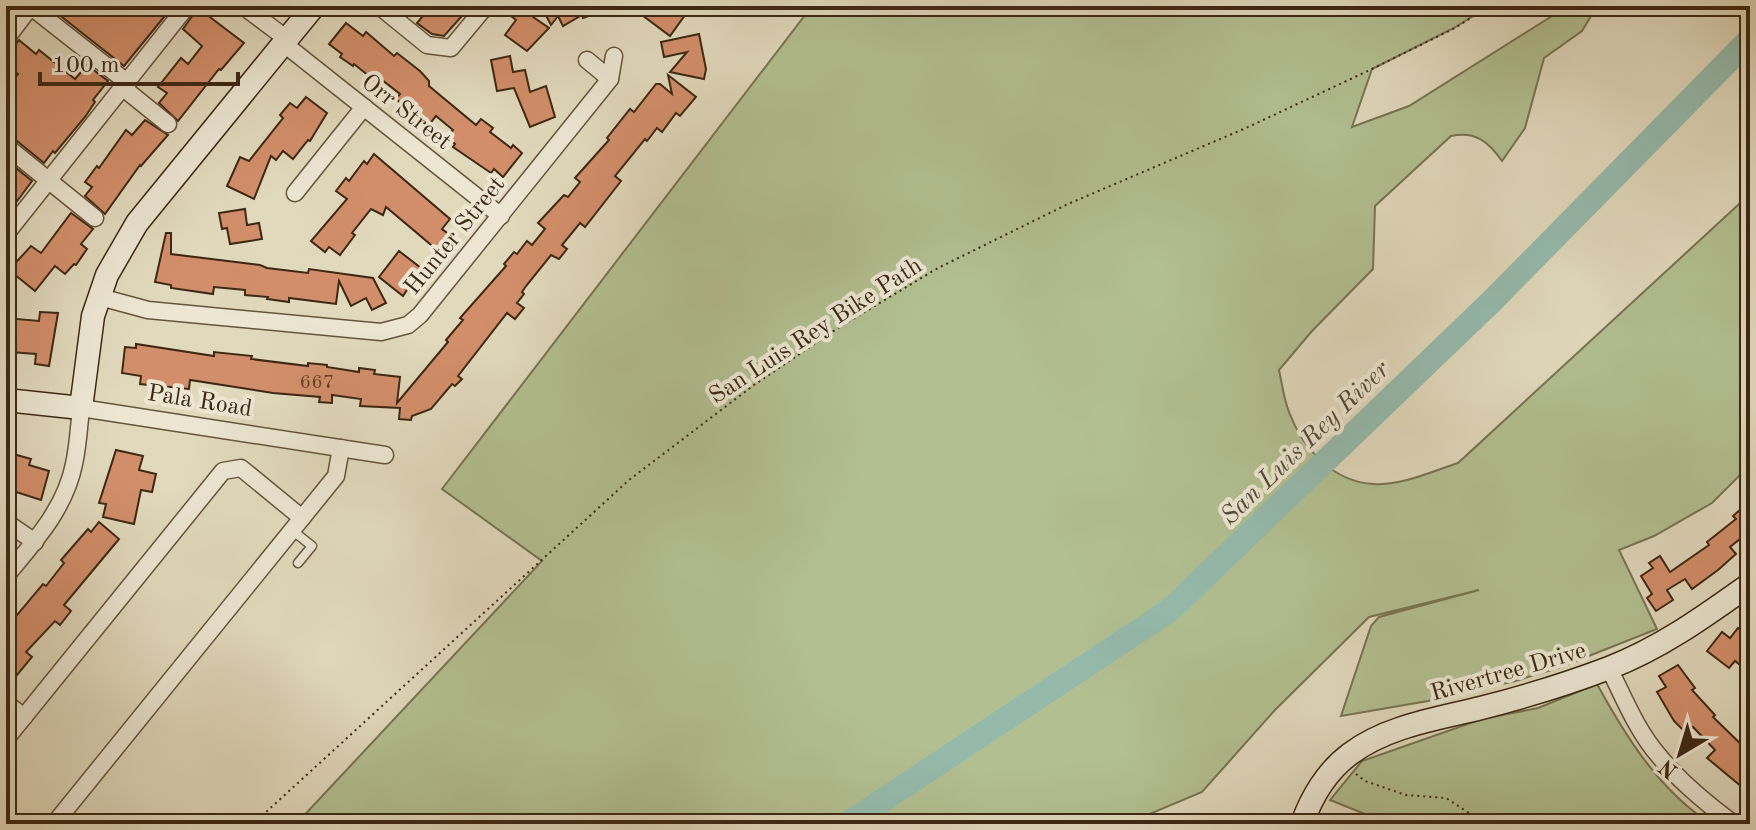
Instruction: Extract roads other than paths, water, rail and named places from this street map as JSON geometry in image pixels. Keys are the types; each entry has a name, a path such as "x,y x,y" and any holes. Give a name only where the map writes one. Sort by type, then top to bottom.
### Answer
{"street":[{"path":"6,39 31,6 168,124"},
{"path":"6,234 187,6"},
{"name":"Orr Street","path":"243,6 501,216"},
{"path":"6,576 52,520 69,482 93,316 107,275 137,223 314,6"},
{"path":"379,6 427,45 451,48 486,6"},
{"name":"Hunter Street","path":"100,297 148,310 381,332 408,325 420,315 610,79 614,56"},
{"path":"587,60 610,79"},
{"path":"295,193 364,107"},
{"path":"6,146 95,218"},
{"name":"Pala Road","path":"6,400 81,408 385,455"},
{"path":"54,824 336,476 341,448"},
{"path":"6,739 223,471 241,468 297,524"},
{"path":"6,522 35,542"},
{"name":"Rivertree Drive","path":"1302,824 1314,797 1333,770 1372,740 1398,730 1536,694 1609,668 1645,653 1747,591"},
{"path":"1609,668 1658,756 1699,798 1734,824"},
{"path":"6,703 24,717"}],"lane":[{"path":"297,524 312,546 298,563"}],"waterway":[{"name":"San Luis Rey River","path":"847,824 1170,610 1492,301 1750,39"}]}
